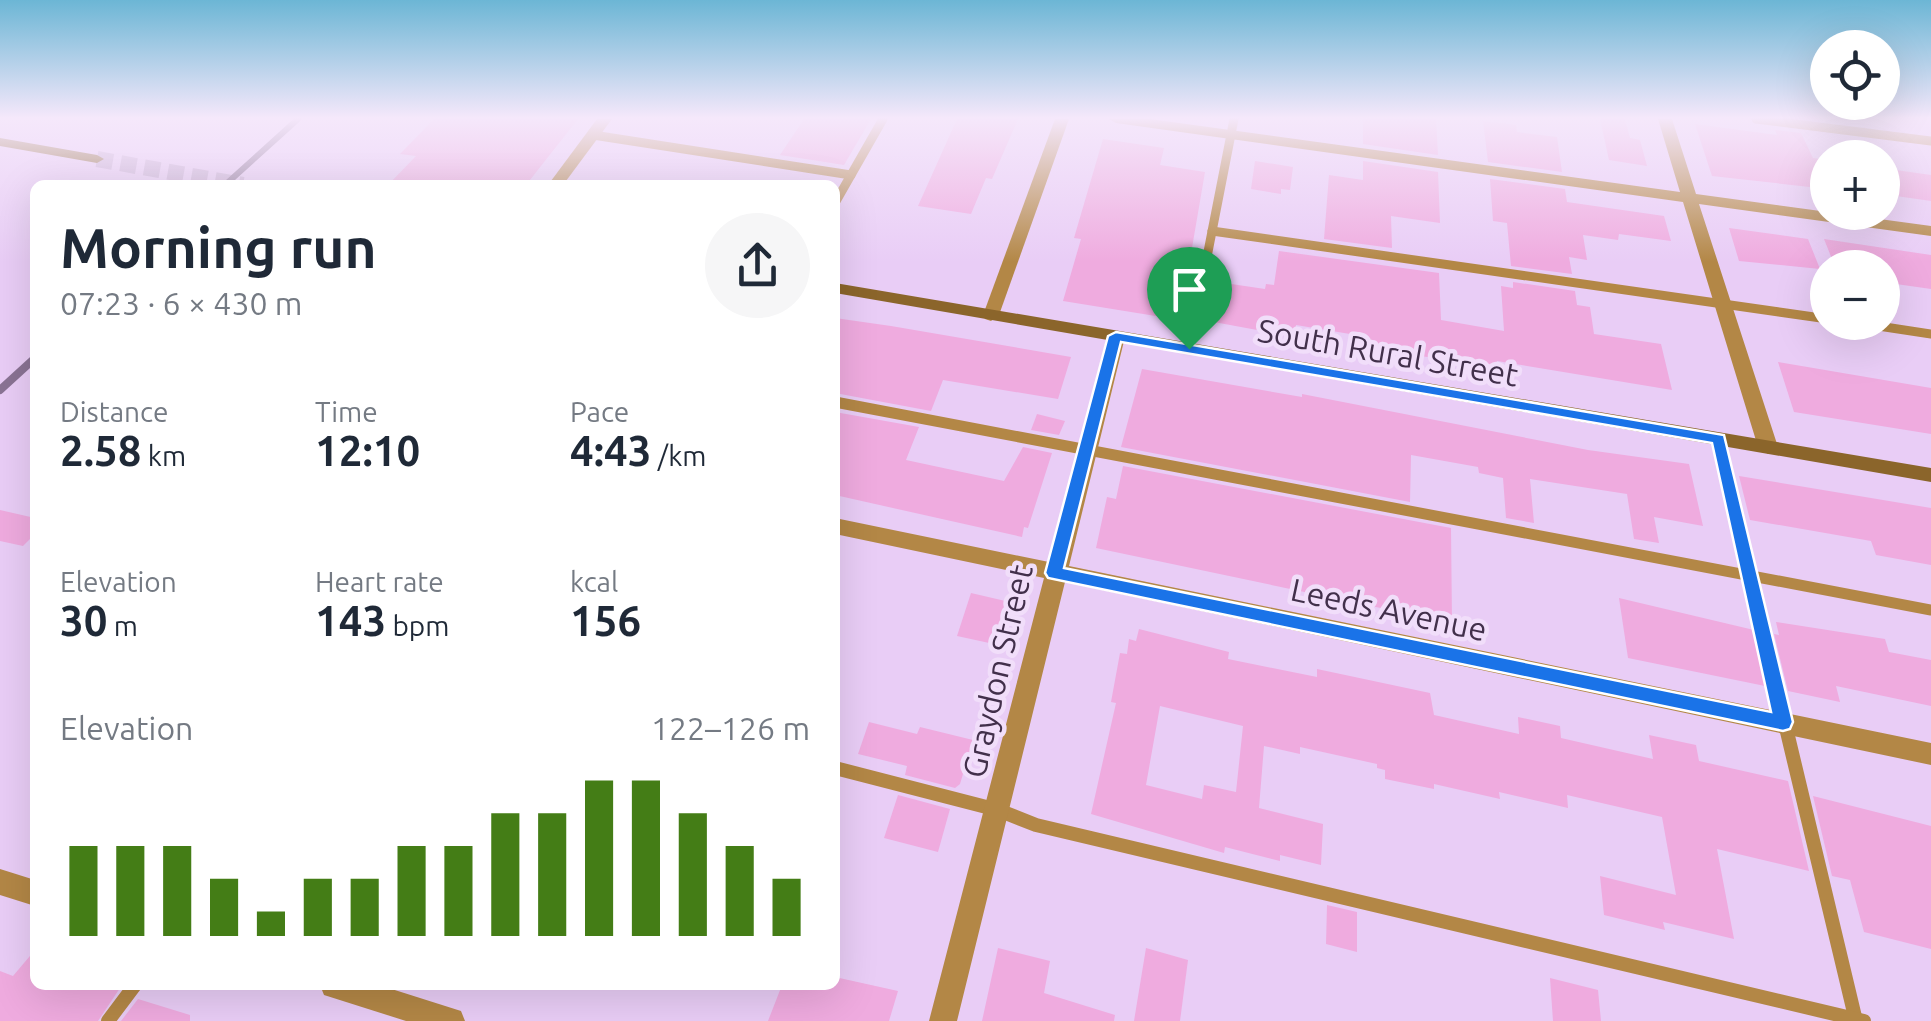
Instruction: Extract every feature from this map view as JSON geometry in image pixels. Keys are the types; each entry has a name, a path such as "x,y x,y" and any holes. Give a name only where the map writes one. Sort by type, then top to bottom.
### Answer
{"main road":[{"path":"68,167 81,169"},
{"name":"South Rural Street","path":"840,289 1931,475"}],"street":[{"path":"991,315 1045,167"},
{"path":"1488,167 1931,231"},
{"path":"1680,167 1768,447"},
{"name":"Graydon Street","path":"943,1021 1116,336"},
{"name":"Leeds Avenue","path":"840,527 1931,754"},
{"path":"0,882 30,891"},
{"path":"350,990 451,1021"}],"lane":[{"path":"797,167 851,175"},
{"path":"840,194 856,167"},
{"path":"1189,349 1224,167"},
{"path":"1212,231 1810,316"},
{"path":"1900,329 1931,334"},
{"path":"840,403 1931,610"},
{"path":"840,769 998,810 1055,830 1858,1020 1783,722 1718,438"},
{"path":"108,1021 131,990"}],"building":[{"path":"406,167 540,167 530,180 393,180"},
{"path":"936,167 997,167 992,179 986,178 971,214 918,206"},
{"path":"1095,167 1171,167 1205,172 1187,277 1195,278 1187,317 1169,314 1168,318 1063,301 1081,239 1074,238"},
{"path":"1254,167 1293,167 1290,190 1281,189 1281,194 1251,189"},
{"path":"1363,167 1438,172 1440,223 1391,216 1392,248 1324,239 1329,175 1363,180"},
{"path":"1522,167 1561,167 1562,172"},
{"path":"1709,167 1810,167 1810,187 1712,176"},
{"path":"1900,171 1931,175 1931,201 1900,197"},
{"path":"1490,179 1565,189 1567,202 1664,216 1671,241 1619,234 1618,240 1583,235 1587,260 1569,257 1572,274 1511,266 1507,223 1493,221"},
{"path":"1729,228 1808,239 1812,250 1810,268 1739,261"},
{"path":"1824,239 1898,250 1828,250"},
{"path":"1900,250 1931,255 1931,289 1900,285"},
{"path":"1279,251 1439,273 1441,320 1504,331 1501,286 1513,288 1513,282 1575,291 1577,305 1590,307 1594,334 1661,344 1672,390 1497,361 1497,365 1447,360 1362,347 1362,336 1296,325 1295,337 1203,320 1211,281 1265,289 1266,284 1274,285"},
{"path":"840,319 1071,357 1058,399 943,380 931,411 840,394"},
{"path":"1778,362 1931,388 1931,434 1794,412"},
{"path":"1142,369 1302,394 1588,450 1689,464 1703,526 1654,517 1659,543 1634,539 1627,494 1530,479 1534,523 1506,518 1503,478 1479,473 1478,467 1411,455 1410,502 1121,447"},
{"path":"840,413 919,427 906,460 1004,481 1023,447 1052,453 1022,537 840,496"},
{"path":"1037,414 1065,421 1059,435 1031,430"},
{"path":"1123,466 1451,528 1452,623 1096,548 1107,497 1116,499"},
{"path":"1739,476 1931,508 1931,565 1876,555 1871,541 1750,520"},
{"path":"0,510 30,517 30,539 23,546 0,541"},
{"path":"971,593 1014,603 1003,646 957,636"},
{"path":"1619,598 1754,630 1765,686 1628,658"},
{"path":"1776,622 1885,639 1889,652 1931,660 1931,706 1836,686 1840,702 1788,691 1774,634 1779,635"},
{"path":"1139,629 1229,652 1228,659 1317,677 1317,669 1430,693 1434,715 1519,734 1518,717 1560,726 1561,738 1653,759 1649,735 1696,745 1699,761 1788,781 1809,871 1717,849 1734,939 1663,922 1665,930 1604,915 1600,876 1676,895 1662,817 1567,795 1568,808 1499,792 1500,799 1434,784 1434,789 1385,779 1385,770 1377,768 1377,764 1300,747 1300,754 1264,746 1259,808 1323,824 1321,865 1280,855 1280,861 1225,847 1224,853 1091,814 1116,703 1111,702 1120,653 1127,654 1129,639 1136,641","holes":["1160,706 1243,726 1236,792 1204,785 1202,799 1146,785"]},
{"path":"869,722 917,734 920,727 973,740 960,784 955,788 905,775 907,766 858,754"},
{"path":"898,795 950,809 938,852 884,838"},
{"path":"1813,796 1931,826 1931,949 1864,932 1850,880 1832,876"},
{"path":"1327,905 1357,912 1357,952 1326,944"},
{"path":"998,948 1050,961 1044,993 1115,1015 1114,1021 982,1021"},
{"path":"1146,948 1188,960 1180,1021 1134,1021"},
{"path":"30,956 30,990 119,990 98,1021 0,1021 0,971 13,976"},
{"path":"840,978 898,991 889,1021 768,1021 780,990 840,990"},
{"path":"1550,978 1598,990 1601,1021 1553,1021"},
{"path":"138,999 190,1015 190,1021 121,1021"}],"tunnel":[{"path":"140,167 215,180"}],"railway":[{"path":"231,180 245,167"},
{"path":"0,390 30,363"}],"route":[{"path":"1116,336 1189,349 1718,438 1783,722 1054,573 1116,336"}]}
